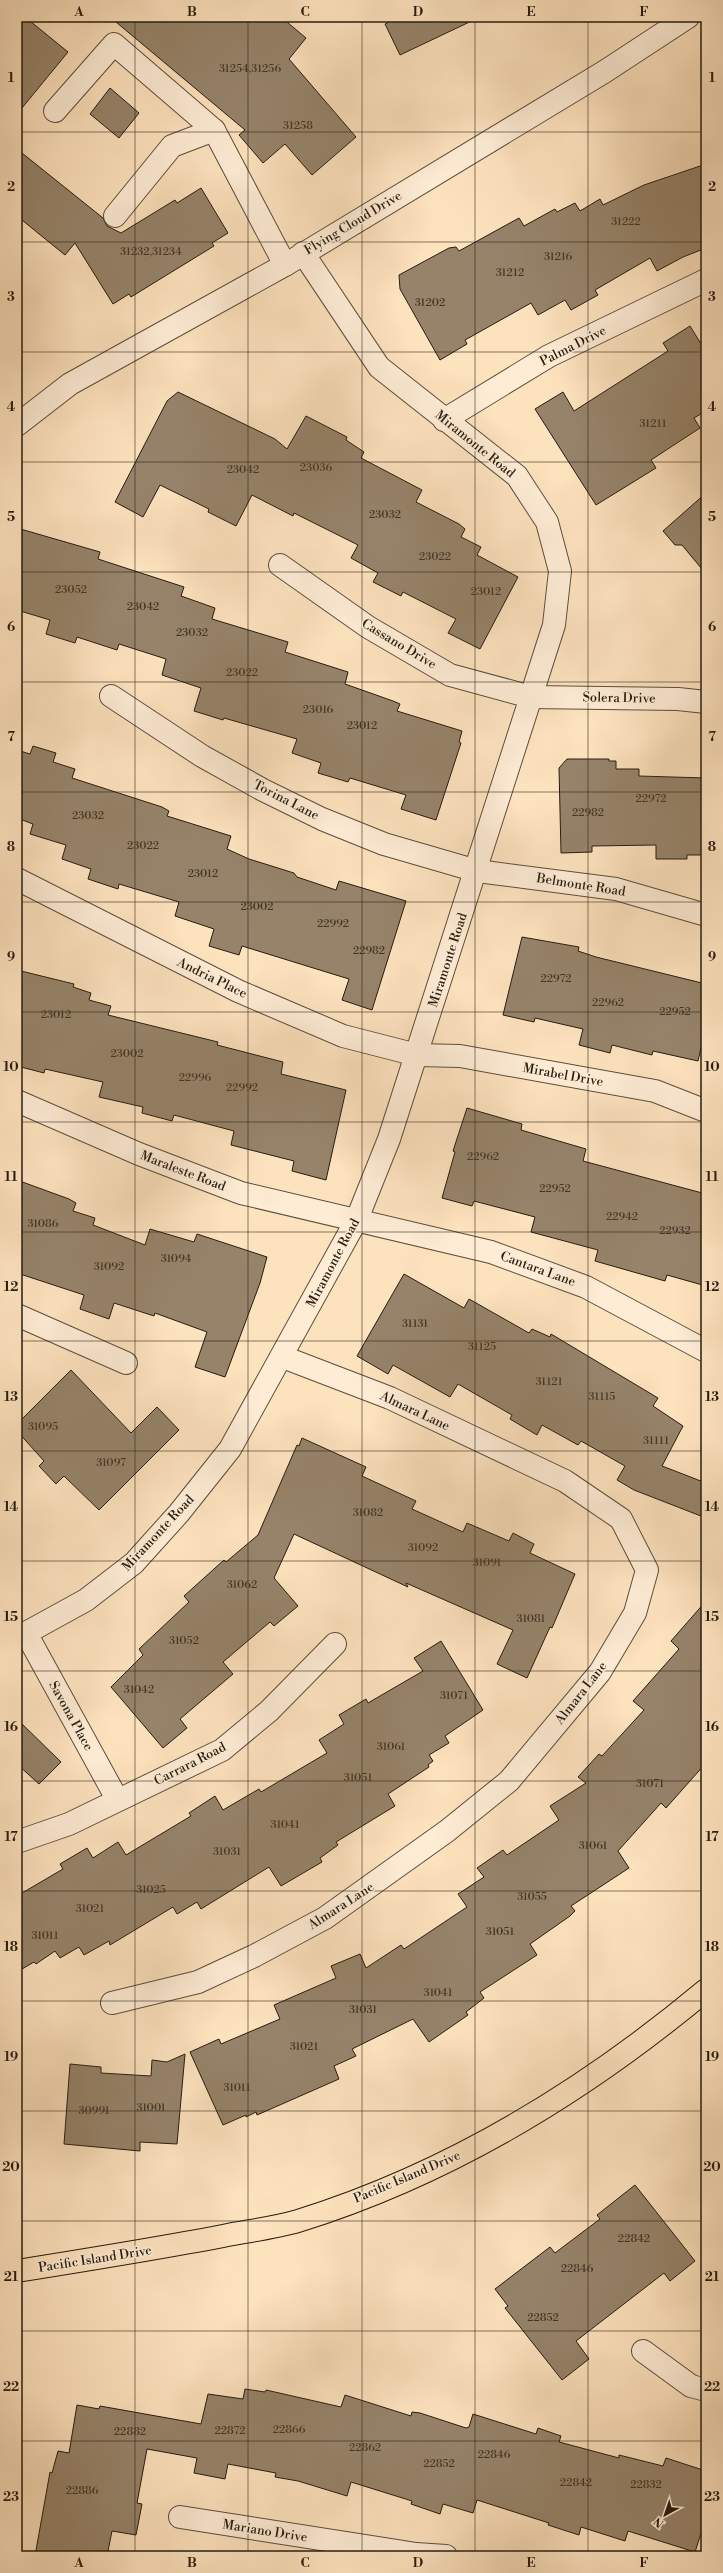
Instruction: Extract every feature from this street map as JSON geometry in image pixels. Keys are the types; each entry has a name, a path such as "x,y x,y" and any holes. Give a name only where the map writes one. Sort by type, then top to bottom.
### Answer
{"main road":[{"name":"Pacific Island Drive","path":"17,2271 165,2248 296,2221 387,2189 483,2144 572,2091 657,2031 706,1990"}],"street":[{"name":"Flying Cloud Drive","path":"17,425 70,384 285,265 604,72 688,17"},
{"path":"55,111 114,44 214,130 285,265"},
{"path":"115,216 172,146 214,130"},
{"name":"Miramonte Road","path":"22,1635 86,1600 134,1563 179,1513 230,1449 283,1356 357,1219 389,1139 417,1055 477,871 554,625 560,571 547,522 517,476 444,420 379,367 303,253"},
{"name":"Palma Drive","path":"444,420 549,356 706,280"},
{"name":"Cassano Drive","path":"280,565 368,627 450,674 531,697"},
{"name":"Torina Lane","path":"111,696 202,756 322,819 384,844 477,871"},
{"name":"Solera Drive","path":"531,697 678,699 706,702"},
{"name":"Belmonte Road","path":"477,871 616,889 706,915"},
{"name":"Andria Place","path":"17,879 238,991 343,1036 417,1055"},
{"name":"Mirabel Drive","path":"417,1055 460,1056 655,1091 706,1111"},
{"name":"Maraleste Road","path":"17,1101 139,1154 241,1193 357,1219"},
{"name":"Cantara Lane","path":"357,1219 491,1252 586,1287 706,1351"},
{"path":"17,1316 126,1363"},
{"name":"Almara Lane","path":"112,2003 198,1982 254,1956 325,1918 448,1831 509,1781 600,1672 635,1613 647,1570 621,1519 565,1481 390,1398 283,1356"},
{"name":"Savona Place","path":"22,1635 117,1799"},
{"name":"Carrara Road","path":"17,1842 69,1824 117,1799 222,1750 269,1711 335,1644"},
{"path":"643,2351 691,2386 706,2390"},
{"name":"Mariano Drive","path":"180,2517 416,2554 446,2556"}],"building":[{"path":"17,17 25,17 68,52 17,114"},
{"path":"110,17 281,17 306,38 289,59 356,137 312,175 285,144 263,163 239,135 245,130"},
{"path":"399,17 480,17 400,55 385,24"},
{"path":"110,88 139,113 119,138 90,114"},
{"path":"17,149 103,218 107,226 121,233 175,200 177,203 201,188 228,233 212,243 214,246 131,297 129,294 113,304 75,243 65,255 17,216"},
{"path":"706,164 706,248 683,257 657,271 650,258 595,290 598,295 571,310 565,300 538,315 531,303 465,340 467,344 440,360 400,289 399,275 449,248 456,247 459,251 519,218 524,226 555,209 557,212 575,203 580,211 600,199 603,205 644,185"},
{"path":"690,326 706,352 706,411 694,418 700,428 651,460 656,468 596,505 535,409 563,392 574,411 668,351 663,343"},
{"path":"178,392 275,439 287,449 306,416 347,437 346,440 364,452 361,458 422,490 416,502 459,524 465,529 461,537 481,547 477,555 518,577 480,649 448,633 456,619 403,592 401,596 373,582 378,573 351,558 358,545 294,513 293,516 252,495 236,526 208,512 209,509 160,485 143,517 115,502 167,401"},
{"path":"706,493 706,574 682,545 675,545 663,531"},
{"path":"17,528 100,552 98,559 184,587 181,596 215,608 212,619 288,642 285,652 348,672 345,684 400,704 397,711 462,731 459,742 461,743 436,820 401,809 406,795 350,778 348,782 318,773 321,763 292,753 297,739 194,711 201,688 162,675 166,659 119,644 117,650 77,637 75,643 46,634 50,620 17,610"},
{"path":"33,746 56,753 53,762 75,769 72,778 162,807 169,811 167,816 231,836 227,849 249,859 294,873 297,877 336,890 339,881 406,901 372,1010 342,1000 349,979 242,946 239,955 209,946 214,929 175,916 179,902 119,884 118,889 88,879 91,869 62,859 66,845 30,834 33,824 17,818 17,750 30,754"},
{"path":"567,759 609,759 609,761 616,761 616,769 639,769 639,776 706,778 706,855 687,855 687,859 656,859 656,845 592,846 592,852 561,853 559,768"},
{"path":"522,937 579,947 578,951 596,957 706,984 706,1026 698,1061 653,1051 652,1055 612,1045 610,1053 579,1045 583,1029 535,1018 534,1022 503,1015"},
{"path":"17,970 74,984 73,987 91,993 89,1000 111,1006 108,1015 218,1042 217,1045 283,1062 281,1074 346,1090 326,1180 292,1171 294,1161 231,1145 234,1131 174,1115 172,1121 142,1113 143,1107 99,1097 103,1082 45,1069 44,1073 17,1066"},
{"path":"467,1108 522,1124 521,1130 586,1149 583,1161 706,1194 706,1286 667,1275 665,1281 595,1261 598,1250 531,1232 535,1217 474,1201 472,1206 442,1198 455,1152 453,1151"},
{"path":"17,1180 69,1199 76,1203 73,1211 95,1218 93,1225 145,1245 150,1229 194,1242 197,1234 267,1257 260,1283 225,1377 195,1367 207,1332 155,1313 154,1316 114,1303 109,1319 80,1309 84,1295 17,1273"},
{"path":"404,1274 464,1308 469,1299 529,1333 532,1329 550,1337 551,1334 658,1398 653,1406 683,1426 662,1466 706,1483 706,1518 634,1490 617,1480 625,1466 581,1441 578,1445 542,1425 537,1435 510,1419 512,1415 458,1384 450,1397 393,1365 388,1374 357,1356"},
{"path":"71,1370 131,1433 157,1407 179,1430 99,1510 64,1476 56,1484 39,1466 44,1461 17,1431 17,1424"},
{"path":"302,1438 366,1467 362,1476 416,1501 412,1509 463,1532 467,1523 509,1541 513,1533 534,1544 530,1553 575,1574 552,1628 550,1627 527,1678 497,1664 513,1630 406,1583 408,1587 294,1534 274,1578 298,1606 274,1626 270,1622 223,1662 233,1674 180,1719 187,1728 163,1748 111,1687 143,1655 139,1649 189,1602 184,1596 224,1560 226,1562 258,1535 297,1445 299,1446"},
{"path":"706,1601 706,1763 666,1808 661,1803 618,1851 629,1868 571,1906 575,1911 570,1916 530,1944 537,1955 480,1992 484,1998 466,2012 468,2015 429,2042 413,2019 352,2049 356,2056 334,2066 339,2079 257,2115 256,2112 223,2125 190,2052 219,2039 221,2044 280,2019 274,2005 336,1978 331,1966 360,1954 366,1968 401,1945 404,1949 467,1907 458,1894 484,1877 477,1868 503,1850 507,1855 559,1820 550,1806 586,1783 578,1777 599,1754 602,1756 644,1710 633,1701 679,1649 671,1641"},
{"path":"441,1641 483,1710 445,1736 449,1743 429,1755 433,1761 428,1765 429,1767 388,1794 395,1806 336,1842 338,1845 320,1858 322,1862 281,1886 269,1867 201,1909 197,1902 177,1914 173,1907 110,1945 109,1941 84,1955 79,1947 60,1958 55,1951 36,1964 34,1962 17,1972 17,1896 63,1869 60,1864 87,1848 93,1858 118,1842 126,1855 191,1816 189,1813 215,1796 223,1810 259,1789 261,1792 327,1753 319,1740 344,1724 339,1715 366,1699 368,1703 423,1671 414,1658"},
{"path":"17,1719 61,1762 39,1784 17,1764"},
{"path":"185,2054 177,2144 140,2142 140,2151 64,2144 70,2064 101,2067 101,2073 151,2076 152,2060 167,2062"},
{"path":"635,2185 695,2261 670,2281 664,2273 576,2341 589,2359 562,2380 505,2308 508,2306 495,2289 550,2247 555,2253 600,2219 597,2215"},
{"path":"245,2389 265,2392 266,2390 341,2407 345,2395 411,2416 412,2412 420,2413 466,2428 469,2427 473,2414 536,2434 538,2428 561,2436 559,2442 619,2458 619,2455 663,2466 666,2458 706,2471 706,2518 695,2552 628,2531 625,2541 581,2527 579,2535 548,2525 549,2523 477,2500 473,2513 443,2504 440,2514 411,2504 412,2501 351,2482 347,2496 298,2481 275,2477 276,2473 228,2464 225,2479 194,2473 197,2458 147,2449 137,2503 142,2504 136,2535 112,2531 107,2556 35,2556 50,2472 52,2473 58,2451 69,2453 77,2405 99,2409 100,2406 201,2424 208,2394 243,2399"}]}
